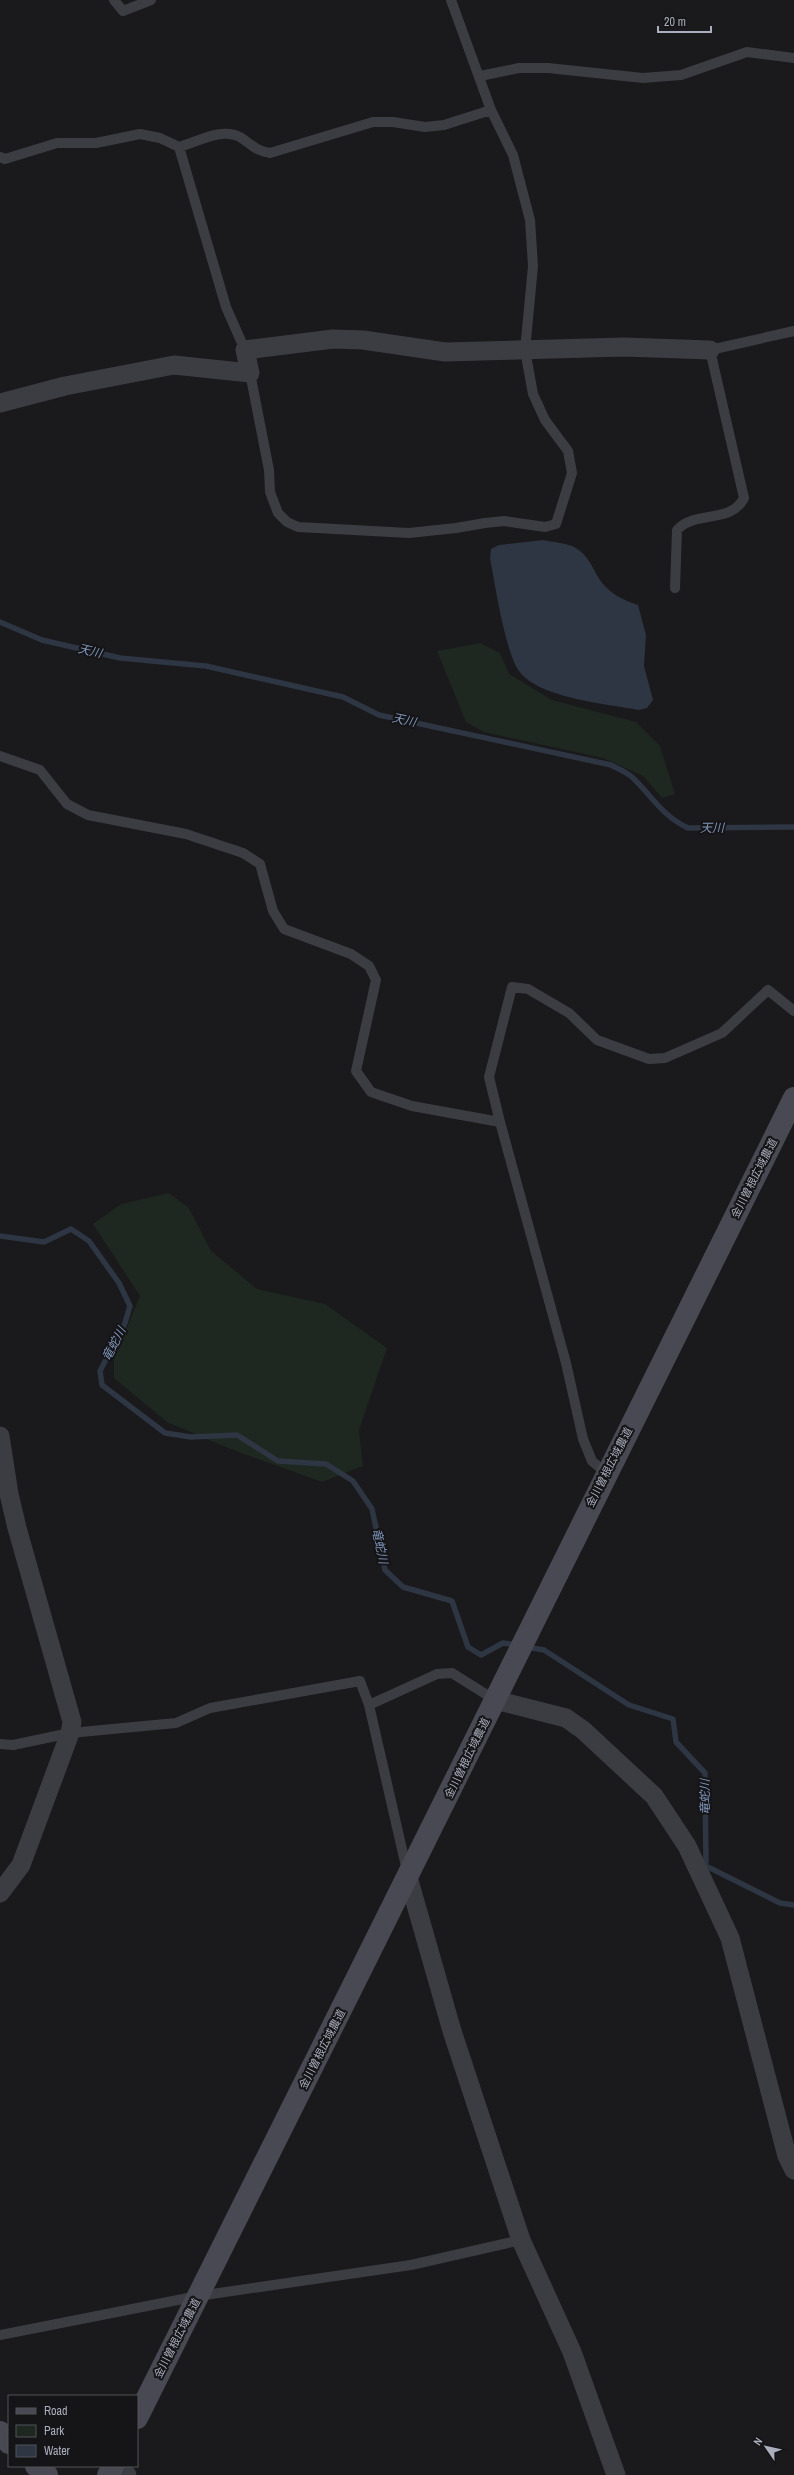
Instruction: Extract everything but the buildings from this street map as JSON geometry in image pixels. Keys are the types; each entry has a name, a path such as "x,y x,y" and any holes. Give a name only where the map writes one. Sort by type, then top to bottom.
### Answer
{"street":[{"path":"0,403 65,386 174,366 250,373 245,350 333,339 363,340 445,352 624,346 710,350"},
{"name":"金川曽根広域農道","path":"138,2416 408,1877 606,1473 794,1098"},
{"path":"0,1436 8,1494 72,1722 70,1733 21,1865 0,1893"},
{"path":"495,1700 566,1718 583,1730 654,1796 687,1846 730,1938 787,2156 794,2170"},
{"path":"408,1877 452,2031 521,2240 572,2352 616,2475"},
{"path":"0,2432 8,2442"},
{"path":"37,2467 47,2475"}],"lane":[{"path":"114,0 123,11 151,0"},
{"path":"250,373 269,470 270,492 278,513 287,522 298,527 409,533 504,521 545,527 556,524 572,473 568,451 545,420 532,394 525,350 533,266 530,220 513,155 491,110 480,76 462,35 451,0"},
{"path":"480,76 519,68 548,68 643,78 681,75 747,52 794,58"},
{"path":"0,157 4,159 57,143 96,143 140,134 160,138 179,147 220,134 230,133 239,137 259,152 270,153 373,122 393,122 425,127 444,125 491,110"},
{"path":"179,147 226,307 245,350"},
{"path":"675,588 677,530 684,522 734,511 744,498 710,350 794,331"},
{"path":"0,756 40,770 67,804 88,815 186,834 243,853 260,864 273,911 284,929 351,954 369,966 376,980 356,1071 370,1092 412,1106 500,1122"},
{"path":"606,1473 592,1461 583,1439 566,1363 489,1077 512,987 528,989 569,1013 597,1040 649,1059 665,1058 722,1033 768,990 794,1011"},
{"path":"369,1705 437,1674 452,1673 495,1700"},
{"path":"0,1744 13,1745 70,1733 176,1723 210,1708 360,1681 369,1705 408,1877"},
{"path":"0,2335 198,2296 411,2265 521,2240"}],"green space":[{"path":"480,643 500,653 509,674 552,700 636,722 660,746 675,794 662,798 643,776 603,758 484,732 466,722 437,651"},
{"path":"169,1193 189,1208 211,1251 257,1289 325,1304 387,1348 359,1430 363,1466 322,1482 228,1448 167,1422 114,1378 114,1359 140,1296 93,1224 121,1204"}],"water":[{"path":"543,540 573,546 576,548 584,554 600,580 612,593 622,599 638,605 646,635 644,666 653,700 647,708 639,710 557,694 541,688 528,680 519,671 509,649 501,617 490,558 491,549 499,545"}],"waterway":[{"name":"天川","path":"0,622 42,640 120,658 206,666 343,697 379,715 611,765 631,776 664,811 688,828 794,827"},
{"name":"竜蛇川","path":"0,1236 44,1242 71,1229 89,1241 119,1283 130,1306 125,1323 100,1371 102,1385 165,1433 191,1437 237,1435 278,1461 326,1464 353,1481 372,1509 385,1570 403,1587 452,1601 468,1647 481,1655 503,1643 517,1645"},
{"name":"竜蛇川","path":"526,1647 544,1650 629,1705 673,1719 676,1742 705,1773 706,1866 780,1903 794,1905"}]}
